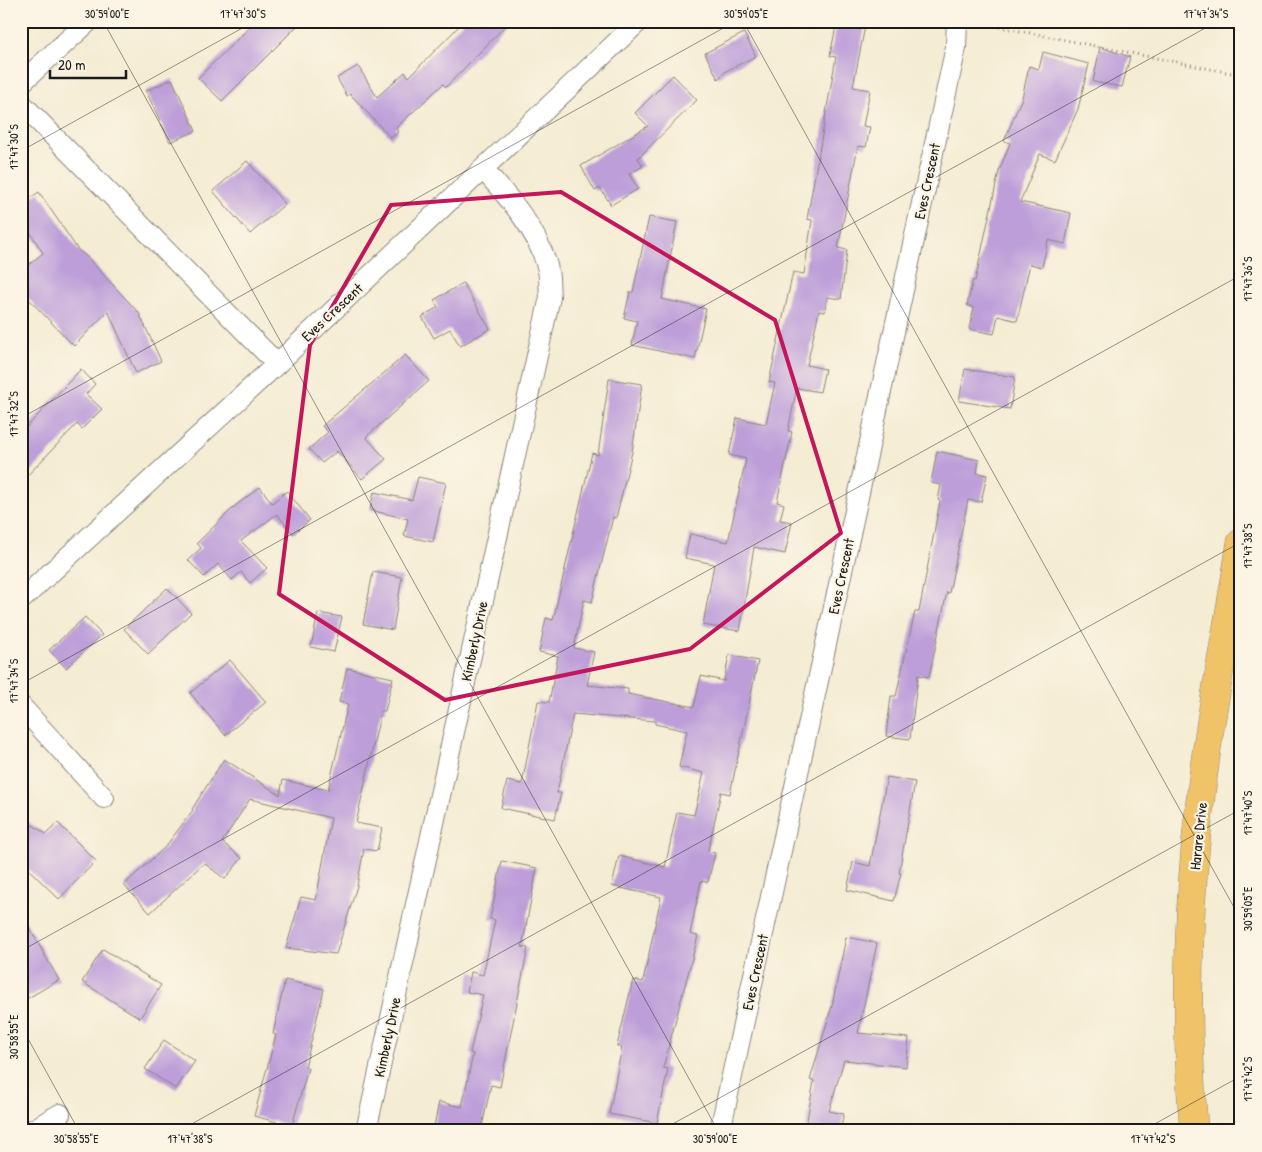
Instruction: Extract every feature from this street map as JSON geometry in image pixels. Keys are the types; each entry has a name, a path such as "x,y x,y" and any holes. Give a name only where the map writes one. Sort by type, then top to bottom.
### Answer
{"main road":[{"name":"Harare Drive","path":"1194,1131 1187,1011 1194,872 1208,742 1241,543"}],"street":[{"path":"21,83 88,21"},
{"name":"Eves Crescent","path":"21,600 277,364 639,21"},
{"name":"Eves Crescent","path":"720,1131 956,47 957,21"},
{"path":"21,103 277,364"},
{"name":"Kimberly Drive","path":"366,1131 550,297 548,267 539,245 515,203 483,169"},
{"path":"21,706 104,798"},
{"path":"31,1131 60,1114"}],"path":[{"path":"970,21 1241,74"}],"highlighted area":[{"path":"561,192 775,320 841,533 690,649 445,700 279,594 310,345 391,205"}],"building":[{"path":"256,21 302,21 222,101 198,78"},
{"path":"464,21 510,21 446,87 443,84 396,128 398,132 391,138 350,94 347,96 337,78 358,66 377,97 405,72 409,77"},
{"path":"837,21 866,21 853,87 870,90 863,126 870,127 866,147 858,146 838,248 847,250 841,299 827,297 825,312 819,311 807,365 825,369 820,392 797,388 788,431 792,432 777,502 784,504 780,520 792,522 785,554 754,547 740,631 703,625 714,564 685,558 690,534 728,542 746,459 729,455 737,418 766,424 775,383 769,382 793,272 804,274 812,220 807,219 836,57 830,56"},
{"path":"744,33 756,56 726,71 718,79 705,53"},
{"path":"1100,47 1130,57 1122,87 1093,82"},
{"path":"1043,52 1089,64 1078,109 1055,160 1040,154 1020,202 1071,213 1065,244 1048,240 1042,267 1030,264 1017,321 998,316 994,334 969,329 974,308 967,305 973,280 975,281 999,171 1010,143 1004,141 1022,98 1029,66 1039,69"},
{"path":"673,75 697,100 638,158 643,166 629,174 638,189 611,205 600,188 595,191 581,166 648,126 635,113"},
{"path":"172,79 196,131 170,142 146,91"},
{"path":"247,161 285,204 250,234 213,191"},
{"path":"39,192 78,250 88,258 139,313 161,361 136,373 108,311 74,346 21,291 21,271 43,253 21,218 21,204"},
{"path":"649,217 677,222 662,299 706,309 695,359 632,345 637,321 624,318 630,292 633,292"},
{"path":"463,283 490,329 460,346 450,329 434,338 422,317 438,307 434,300"},
{"path":"405,355 429,381 366,437 386,459 362,479 337,451 322,463 309,449 328,432 322,426"},
{"path":"81,369 95,384 86,394 102,409 82,429 77,424 21,482 21,433"},
{"path":"965,369 1015,377 1010,409 959,401"},
{"path":"609,379 642,384 632,452 616,518 613,517 592,602 584,600 574,648 594,652 587,685 628,689 628,694 694,707 701,676 724,681 729,655 758,661 730,794 721,792 708,851 715,853 708,882 701,881 690,934 698,936 663,1068 668,1069 657,1123 609,1114 622,1047 617,1046 633,980 643,982 661,897 612,886 619,856 665,867 677,812 694,815 704,773 679,767 687,731 655,724 655,721 573,714 557,793 561,793 555,819 501,808 507,781 522,784 538,701 549,702 558,656 539,652 546,618 553,620 592,453 598,455"},
{"path":"937,451 979,460 977,473 987,475 981,502 968,500 929,677 918,675 910,739 886,736 891,696 896,696 915,612 919,612 940,501 938,500 941,485 931,483"},
{"path":"418,477 446,483 433,542 404,536 408,519 370,510 374,492 412,500"},
{"path":"260,487 272,503 287,491 310,520 293,534 277,514 241,541 267,568 250,583 241,572 232,580 218,564 204,577 188,560 201,548 197,543 235,506"},
{"path":"373,572 402,577 393,630 363,624"},
{"path":"167,588 191,613 148,654 124,629"},
{"path":"318,613 342,617 334,652 311,647"},
{"path":"85,617 102,635 66,668 49,650"},
{"path":"230,660 266,702 225,735 190,693"},
{"path":"347,668 393,678 385,711 381,711 356,823 382,828 377,851 364,849 357,886 336,954 286,948 301,897 316,900 331,818 250,799 222,842 242,858 225,879 204,863 150,913 124,885 166,846 193,810 224,759 280,795 283,780 328,790 348,704 339,702"},
{"path":"887,777 915,782 899,873 901,873 894,901 847,890 853,862 870,866"},
{"path":"21,817 46,834 58,823 96,861 59,899 21,862"},
{"path":"502,861 537,868 522,947 528,948 500,1087 491,1085 481,1131 433,1131 439,1102 462,1107 473,1054 470,1053 483,995 467,992 471,972 483,975 495,920 490,919"},
{"path":"21,913 59,980 28,998 21,987"},
{"path":"846,937 877,943 858,1033 909,1038 906,1067 844,1060 829,1111 844,1114 840,1131 805,1131 814,1081 810,1080 832,1006"},
{"path":"103,949 161,985 140,1018 82,982"},
{"path":"285,980 324,989 305,1067 308,1068 292,1126 254,1116 276,1035 273,1034"},
{"path":"164,1040 195,1061 176,1089 145,1069"}]}
